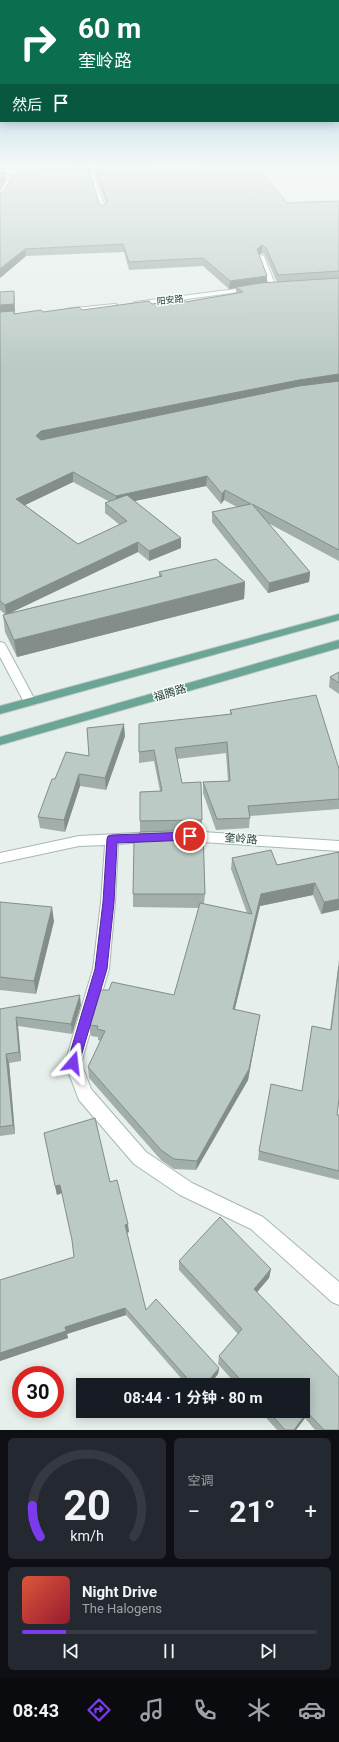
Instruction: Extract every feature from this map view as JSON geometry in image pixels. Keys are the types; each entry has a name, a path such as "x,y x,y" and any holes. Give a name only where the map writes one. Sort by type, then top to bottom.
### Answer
{"main road":[{"path":"0,710 339,617"},
{"name":"福腾路","path":"0,741 339,644"}],"street":[{"name":"阳安路","path":"62,312 270,287 261,256"},
{"path":"0,646 30,702"},
{"name":"奎岭路","path":"0,858 79,841 190,836 339,846"},
{"path":"112,839 108,902 101,969 73,1063 85,1094 140,1158 186,1189 257,1223 339,1296"}],"building":[{"path":"0,234 339,234 339,271 278,275 266,248 262,245 257,249 267,276 230,281 203,258 129,262 123,244 25,249 0,269"},
{"path":"339,278 339,374 299,380 41,431 36,436 41,440 299,386 339,381 339,550 252,504 310,572 269,583 212,512 251,504 225,490 222,494 207,476 116,496 73,472 16,499 78,544 127,521 105,503 127,495 181,538 149,551 138,542 5,605 0,601 0,312 14,311 14,314 79,307 82,310 149,301 152,304 183,299 186,302 243,292 236,287 261,283"},
{"path":"14,291 14,304 0,305 0,292"},
{"path":"216,559 245,582 14,640 3,615 162,576 159,572"},
{"path":"339,672 339,683 330,677"},
{"path":"316,695 339,769 339,799 248,806 250,818 217,819 203,782 230,781 227,742 175,748 182,783 201,782 202,820 140,821 140,792 162,791 154,750 139,752 139,724 232,714 230,710"},
{"path":"124,724 105,778 79,774 64,820 38,817 52,779 55,779 66,752 89,756 87,728"},
{"path":"203,830 205,894 133,894 134,841 140,841 140,832"},
{"path":"271,850 277,865 339,852 339,899 324,902 315,883 261,894 233,1009 260,1015 249,1069 197,1161 174,1159 161,1150 88,1067 105,1031 97,1029 98,1026 89,1025 100,990 109,990 112,982 174,995 200,903 252,914 232,858"},
{"path":"0,902 52,907 34,981 0,977"},
{"path":"339,966 339,1099 337,1115 339,1115 339,1171 259,1151 271,1084 302,1091 312,1026 331,1030"},
{"path":"80,995 71,1024 16,1017 19,1052 6,1054 13,1125 0,1127 0,1009"},
{"path":"95,1118 110,1182 117,1180 128,1224 125,1225 146,1310 156,1299 219,1368 211,1378 187,1378 125,1308 65,1327 66,1331 0,1353 0,1280 74,1257 72,1240 60,1185 55,1186 44,1133"},
{"path":"220,1217 271,1269 254,1289 339,1377 339,1430 324,1430 310,1415 310,1378 239,1378 219,1356 242,1329 179,1261"},
{"path":"274,1418 303,1418 294,1430 285,1430"}],"route":[{"path":"73,1063 101,969 108,902 112,839 190,836"}]}
